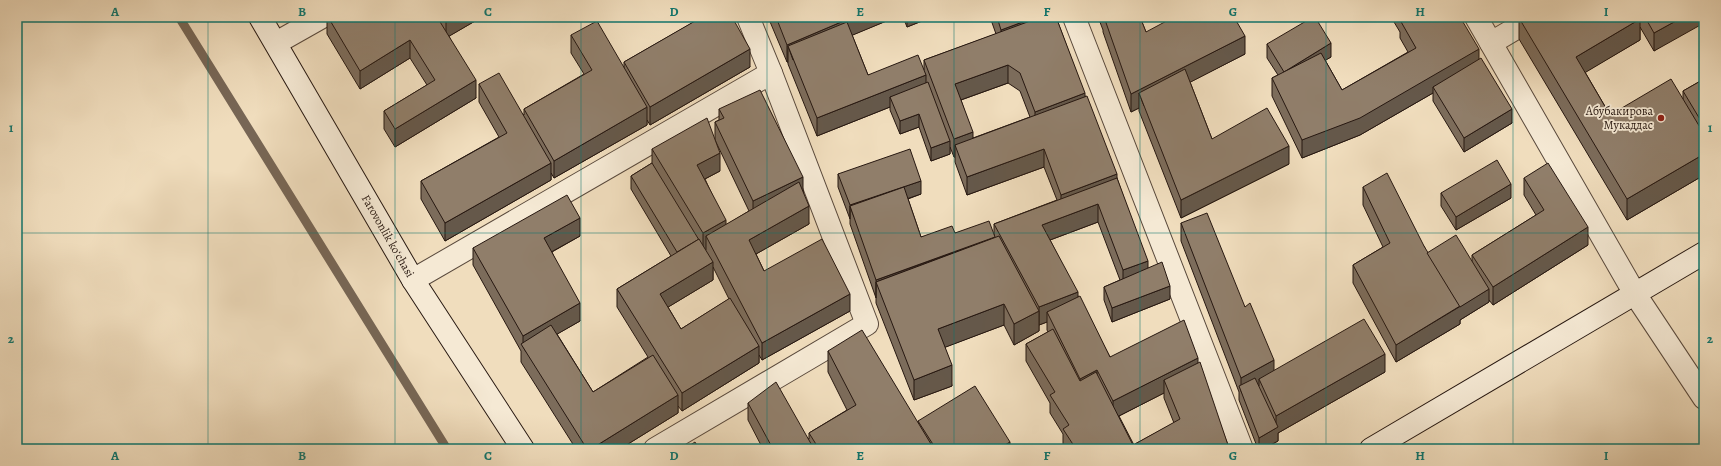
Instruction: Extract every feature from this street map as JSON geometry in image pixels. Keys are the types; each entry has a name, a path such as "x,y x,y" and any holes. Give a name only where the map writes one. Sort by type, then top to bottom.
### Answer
{"street":[{"name":"Farovonlik koʻchasi","path":"260,17 413,280 523,449"},
{"path":"276,43 322,17"},
{"path":"656,449 867,324 771,73 748,17"},
{"path":"1074,17 1242,449"},
{"path":"1476,17 1635,294 1704,398"},
{"path":"1491,43 1535,17"},
{"path":"413,280 771,73"},
{"path":"1371,449 1704,253"}],"building":[{"path":"328,17 437,17 476,80 395,129 384,111 435,80 410,40 360,71"},
{"path":"702,17 732,17 750,49 650,107 624,62"},
{"path":"776,17 853,17 787,45"},
{"path":"997,17 1036,17 1001,30"},
{"path":"1041,17 1056,17 1085,93 1035,112 1020,73 1008,65 955,84 973,132 954,139 924,60"},
{"path":"1104,17 1140,17 1146,32 1174,17 1234,17 1245,36 1131,94"},
{"path":"1315,17 1331,43 1284,72 1267,44"},
{"path":"1405,17 1460,17 1479,49 1360,118 1302,140 1272,78 1321,53 1342,90 1416,48 1400,20"},
{"name":"Абубакирова Мукаддас","path":"1639,17 1640,19 1576,57 1610,115 1671,79 1704,134 1704,154 1627,199 1519,18"},
{"path":"1645,17 1683,17 1654,33"},
{"path":"597,21 647,107 554,161 524,109 592,70 571,35"},
{"path":"847,22 868,75 918,55 926,75 817,118 788,46"},
{"path":"1481,58 1512,109 1464,138 1433,87"},
{"path":"1185,69 1212,139 1267,108 1289,146 1181,200 1139,93"},
{"path":"499,73 551,163 445,223 421,181 507,133 479,84"},
{"path":"1704,79 1704,126 1683,91"},
{"path":"928,82 950,141 931,148 919,114 900,121 890,97"},
{"path":"760,90 803,177 753,201 715,122 724,118 719,109"},
{"path":"1087,96 1117,174 1061,195 1044,149 967,177 955,145"},
{"path":"707,118 720,153 697,165 726,220 703,233 652,149"},
{"path":"910,149 921,181 850,205 838,174"},
{"path":"1497,160 1511,184 1456,217 1441,193"},
{"path":"652,163 699,239 677,252 631,176"},
{"path":"1548,163 1588,227 1493,287 1472,255 1544,210 1524,178"},
{"path":"1387,173 1424,246 1460,306 1396,345 1353,265 1390,243 1363,187"},
{"path":"1117,178 1148,261 1123,270 1098,204 1042,225 1078,292 1039,307 994,224"},
{"path":"799,182 809,206 749,240 764,271 822,239 850,294 762,343 706,236"},
{"path":"904,187 921,237 952,226 955,233 989,221 995,237 876,280 850,206"},
{"path":"567,195 580,218 544,238 580,303 523,336 473,248"},
{"path":"1207,213 1245,307 1250,303 1274,360 1241,378 1181,223"},
{"path":"1456,235 1489,289 1460,307 1427,253"},
{"path":"999,236 1039,311 1014,324 1004,304 938,329 952,365 914,380 876,282"},
{"path":"699,239 713,262 660,294 681,329 730,298 759,346 682,393 617,289"},
{"path":"1162,262 1170,286 1112,308 1104,287"},
{"path":"1080,296 1110,357 1184,320 1198,358 1113,401 1097,370 1080,379 1047,312"},
{"path":"1364,319 1385,354 1276,416 1259,379"},
{"path":"551,325 593,392 653,355 678,395 591,449 587,449 521,344"},
{"path":"1053,329 1080,381 1096,372 1135,449 1076,449 1063,429 1069,425 1050,395 1055,392 1026,344"},
{"path":"862,330 934,449 819,449 809,433 856,405 828,351"},
{"path":"1200,362 1229,448 1137,449 1135,444 1180,419 1164,380"},
{"path":"1255,378 1278,427 1259,438 1239,386"},
{"path":"776,382 814,449 773,449 748,403"},
{"path":"975,386 1010,442 998,449 936,449 918,421"},
{"path":"695,442 699,449 684,449"}],"waterway":[{"path":"179,17 447,449"}],"place":[{"name":"Абубакирова Мукаддас","path":"1661,118"}]}
